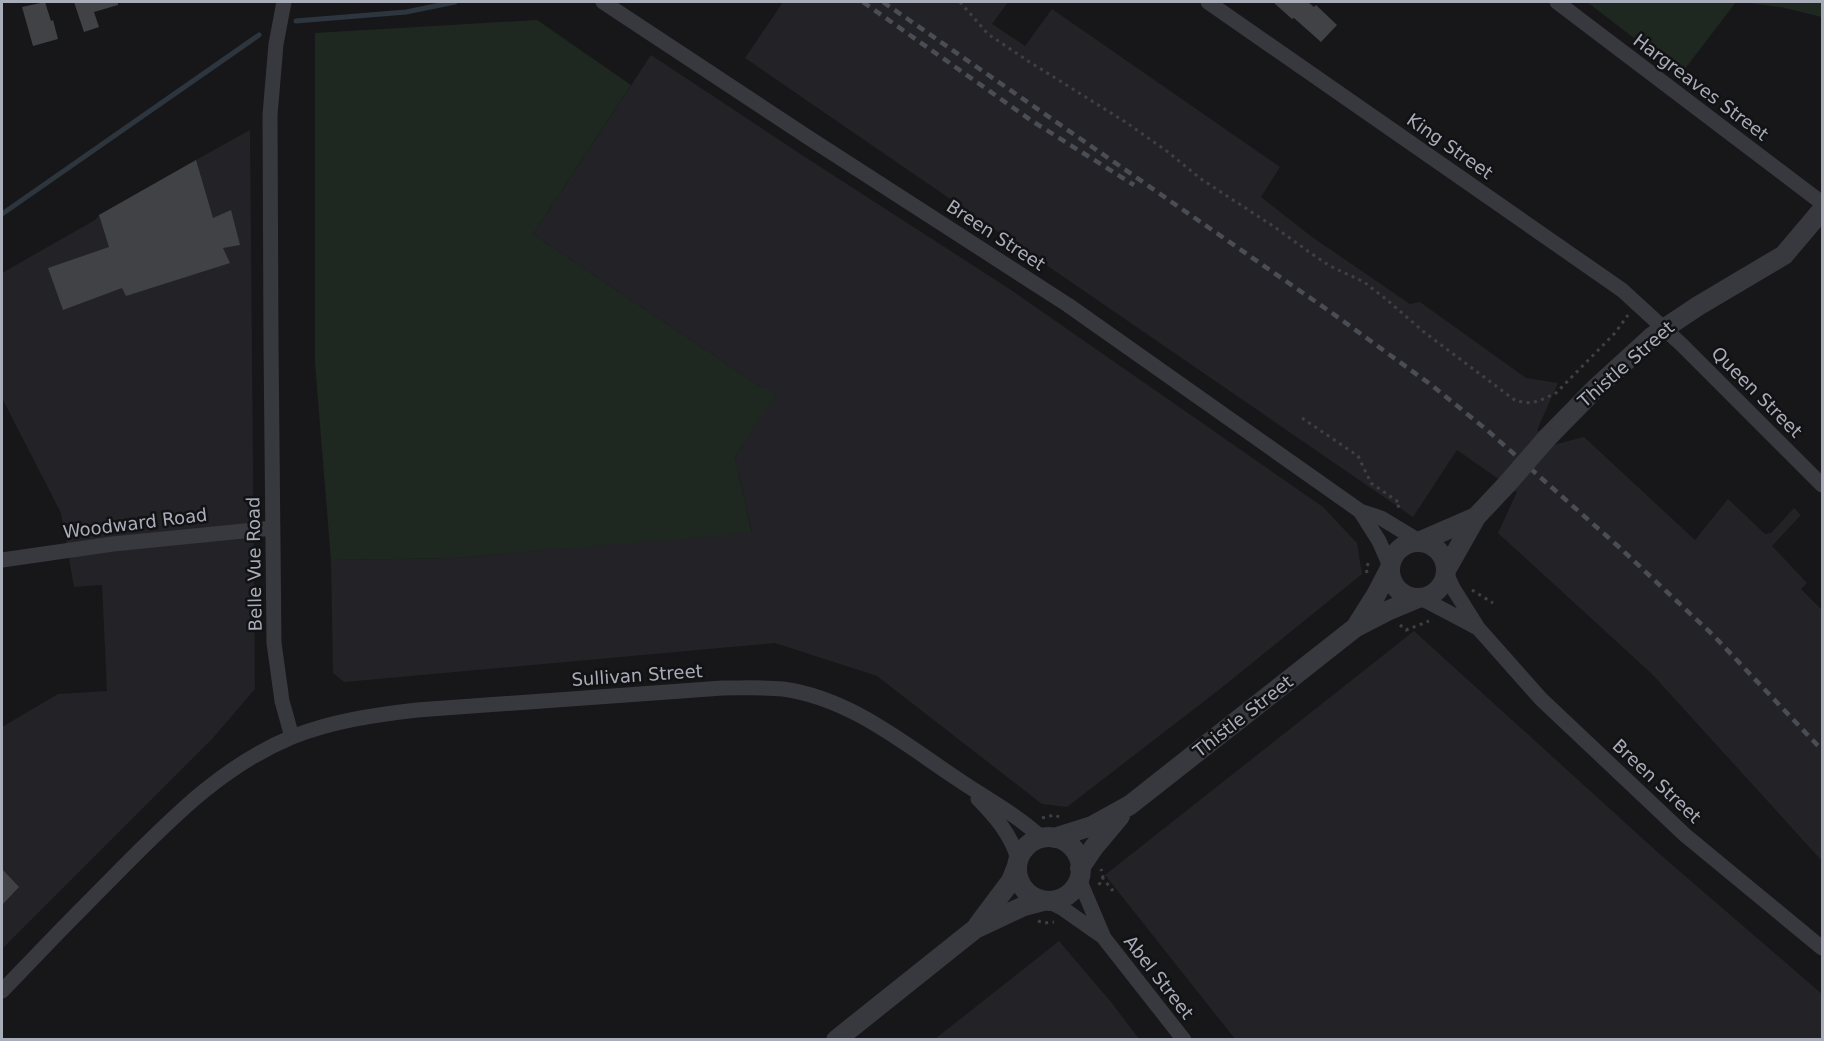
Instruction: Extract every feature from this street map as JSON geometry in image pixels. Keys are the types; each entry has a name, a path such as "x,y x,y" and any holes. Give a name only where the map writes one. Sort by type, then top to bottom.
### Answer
{"street":[{"name":"Belle Vue Road","path":"284,2 276,44 270,115 274,643 282,701 292,737"},
{"name":"Breen Street","path":"603,2 1068,305 1360,511 1381,518 1420,541"},
{"name":"King Street","path":"1208,2 1608,279 1664,328"},
{"name":"Hargreaves Street","path":"1557,2 1822,203"},
{"name":"Thistle Street","path":"1446,571 1476,517 1547,438 1602,382 1664,328 1784,255 1822,210"},
{"name":"Queen Street","path":"1664,328 1822,485"},
{"name":"Breen Street","path":"1360,511 1378,539 1390,568"},
{"name":"Thistle Street","path":"1420,541 1476,517"},
{"name":"Woodward Road","path":"2,560 113,544 273,528"},
{"path":"1420,541 1436,548 1445,561 1446,571 1438,590 1430,596 1420,598 1410,597 1395,587 1391,579 1390,568 1392,558 1403,546 1410,542 1420,541"},
{"name":"Thistle Street","path":"1356,627 1376,596 1390,568"},
{"name":"Breen Street","path":"1446,571 1453,588 1478,628 1541,699 1685,835 1822,948"},
{"name":"Breen Street","path":"1420,598 1478,628"},
{"name":"Thistle Street","path":"1048,838 1092,826 1130,805 1356,627 1420,598"},
{"name":"Sullivan Street","path":"292,737 340,721 417,710 723,688 783,689 808,694 858,713 1048,838"},
{"path":"2,991 193,799 239,765 292,737"},
{"name":"Sullivan Street","path":"964,783 1007,832 1014,845 1018,863"},
{"name":"Thistle Street","path":"1080,874 1104,835 1130,805"},
{"path":"836,1040 975,929 1033,902 1058,900 1067,895 1074,888 1080,874 1078,858 1073,849 1064,842 1048,838 1032,842 1024,850 1011,881 975,929"},
{"path":"1018,863 1017,876 1021,885 1034,898 1045,901"},
{"name":"Abel Street","path":"1080,874 1104,938"},
{"name":"Abel Street","path":"1045,901 1062,908 1104,938 1184,1040"}],"path":[{"path":"960,2 988,34 1127,123 1202,179 1330,266 1364,282 1424,332 1516,401 1531,403 1556,393 1615,333 1637,304"},
{"path":"1302,418 1358,456 1371,483 1400,503 1397,511"},
{"path":"1469,589 1493,603"},
{"path":"1399,624 1406,630 1432,619"},
{"path":"1098,888 1102,877 1100,860"},
{"path":"1102,877 1113,891"}],"shaded area":[{"path":"783,2 1008,2 992,24 1025,46 1052,9 1280,167 1261,197 1312,237 1410,304 1420,302 1526,378 1558,383 1537,430 1553,445 1584,437 1695,540 1728,499 1765,534 1771,533 1794,508 1801,515 1772,546 1807,583 1801,589 1822,610 1822,861 1652,674 1498,533 1517,492 1457,450 1413,517 745,58"},
{"path":"1587,2 1736,2 1681,74"},
{"path":"1741,2 1822,2 1822,17 1781,7"},
{"path":"537,20 631,85 533,234 760,386 777,393 735,457 752,533 454,558 331,560 315,363 315,33"},
{"path":"651,55 1011,290 1323,507 1357,543 1362,574 1220,689 1067,807 1042,804 877,676 775,643 344,682 333,673 331,560 454,558 752,532 735,457 776,393 760,386 533,234"},
{"path":"250,130 255,689 213,738 2,949 2,727 58,694 107,691 102,585 74,587 61,513 2,398 2,273"},
{"path":"1414,631 1663,857 1822,994 1822,1039 1235,1039 1105,875"},
{"path":"1059,941 1139,1039 935,1039"}],"building":[{"path":"45,2 58,39 33,46 22,7"},
{"path":"74,2 118,2 118,5 94,12 99,27 84,32"},
{"path":"1273,2 1308,2 1314,7 1316,5 1337,25 1321,42"},
{"path":"196,160 213,218 231,210 240,245 223,248 230,263 126,296 122,288 63,310 48,268 109,247 99,215"},
{"path":"2,869 19,887 2,905"}],"waterway":[{"path":"296,21 406,12 455,2"},
{"path":"2,214 259,35"}],"railway":[{"path":"863,2 1032,121 1134,185"},
{"path":"883,2 1332,313 1430,384 1487,430 1619,547 1713,635 1822,750"}]}
